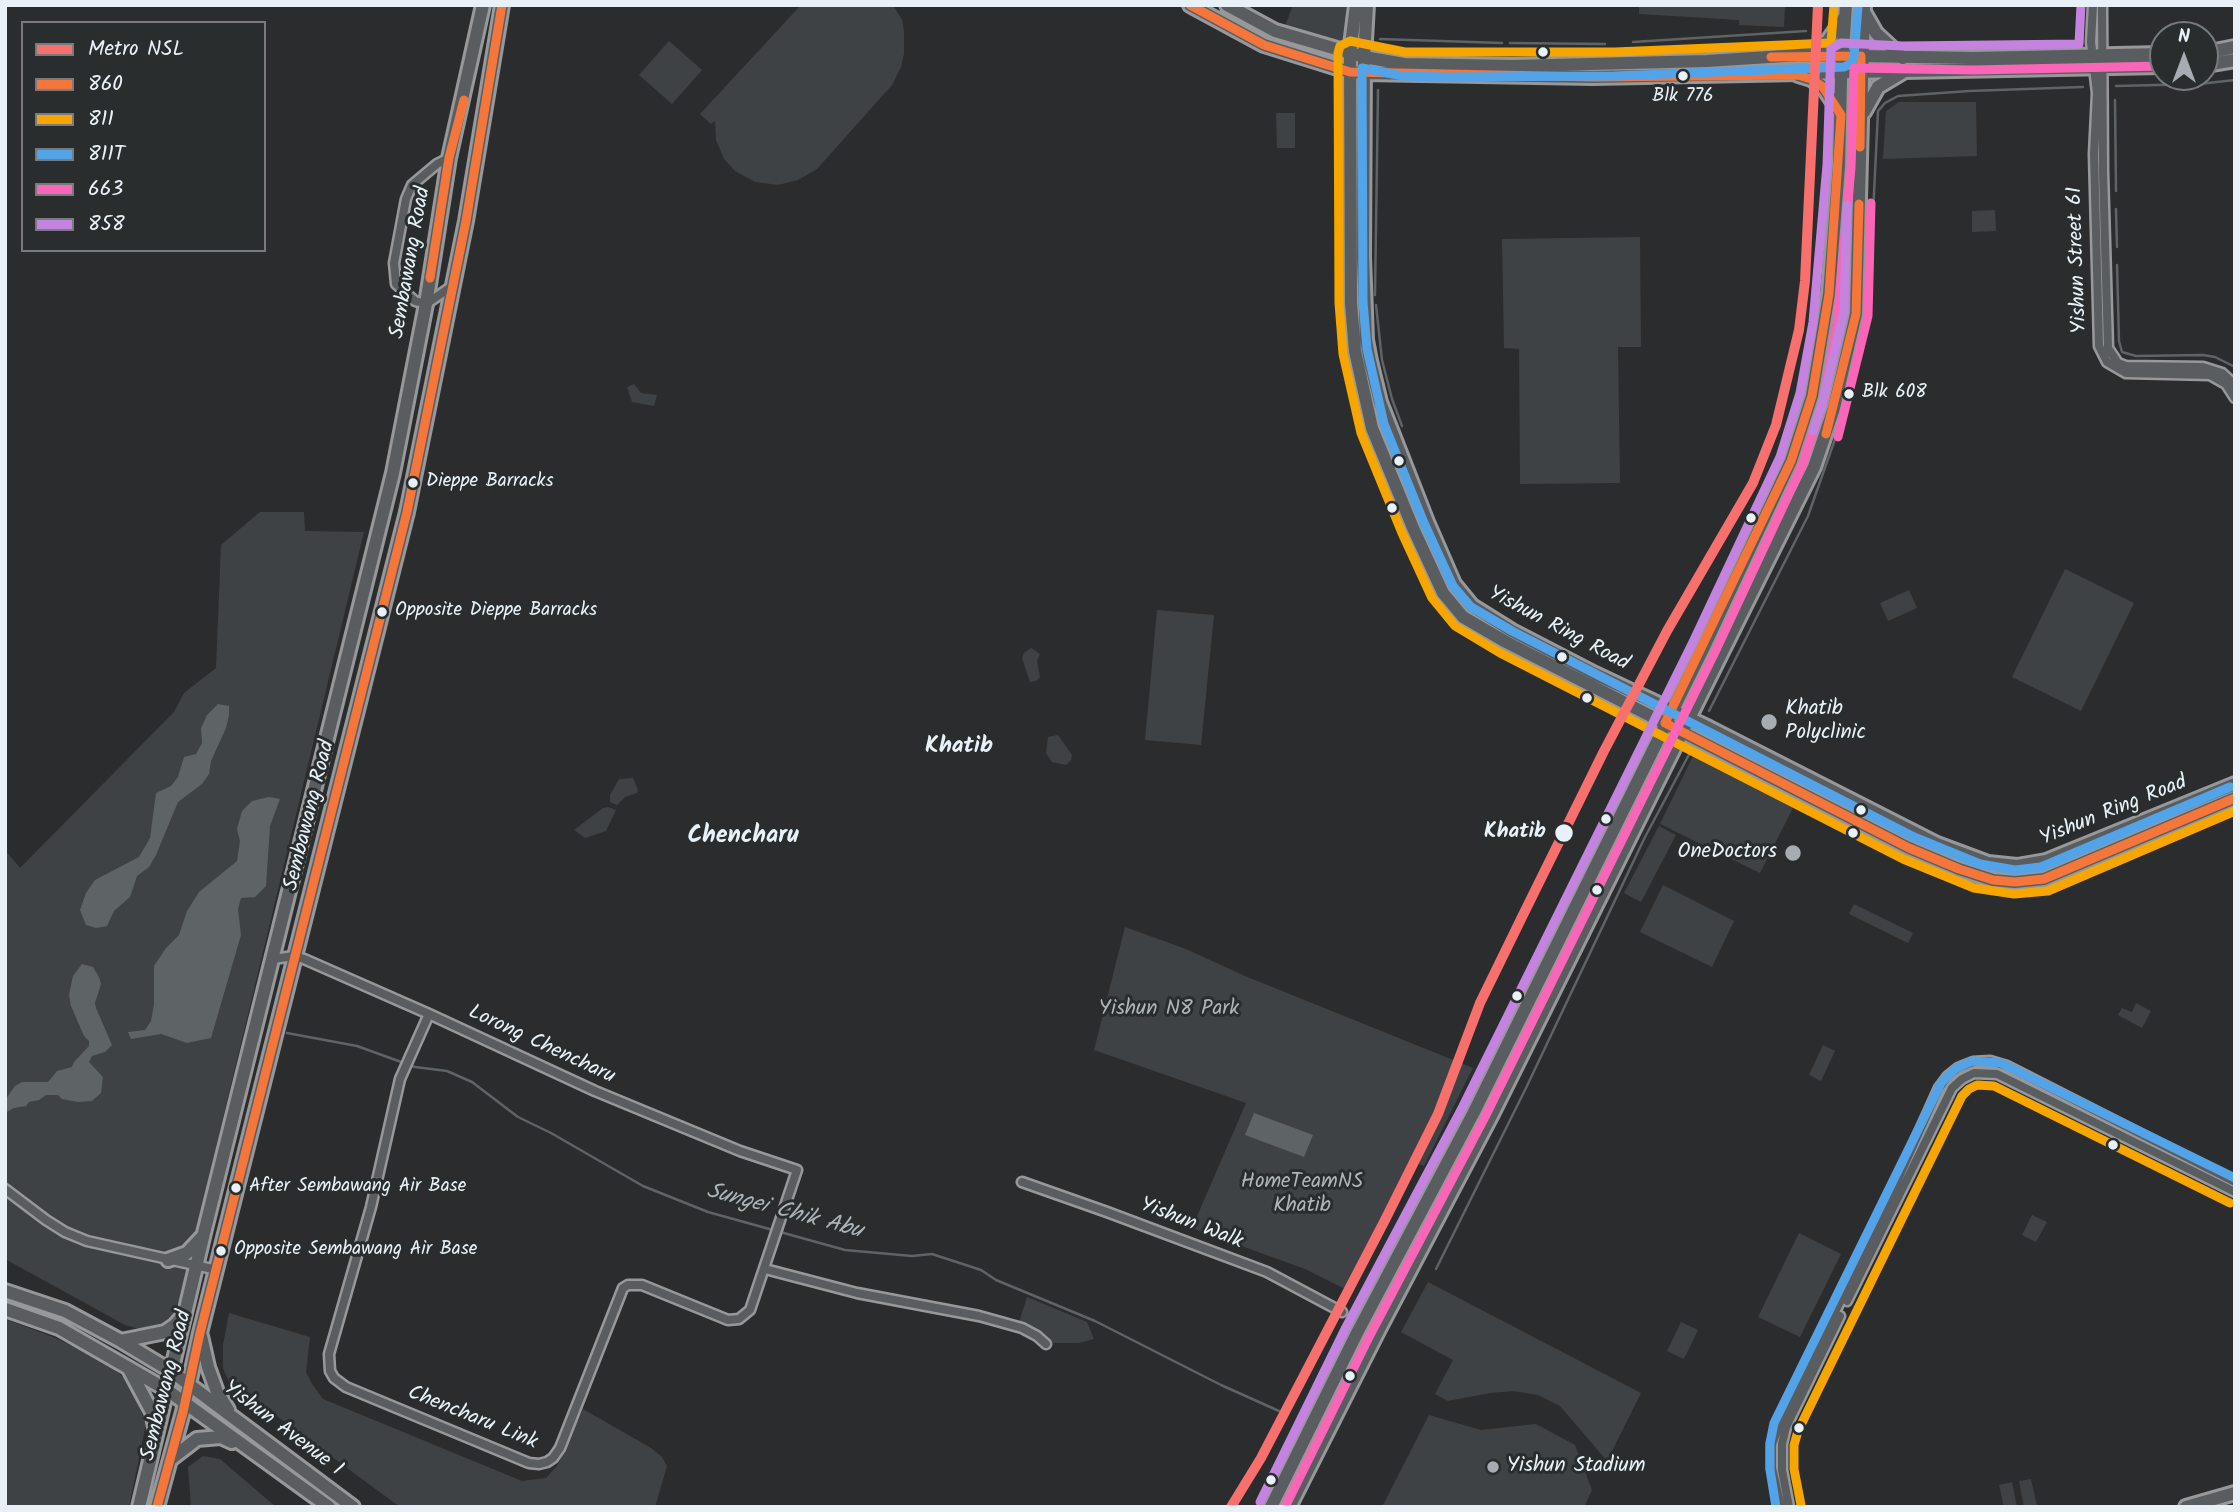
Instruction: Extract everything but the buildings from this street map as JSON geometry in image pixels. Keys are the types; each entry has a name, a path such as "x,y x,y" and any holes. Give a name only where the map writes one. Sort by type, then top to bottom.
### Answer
{"main road":[{"name":"Sembawang Road","path":"139,1507 204,1233 393,473 426,304 450,158 483,5"},
{"name":"Sembawang Road","path":"157,1507 407,512 454,285 502,5"},
{"path":"1190,5 1264,45 1350,72 1364,73 1580,77 2149,66"},
{"path":"1227,5 1275,31 1364,57 1404,64 1513,66 1843,55 2099,68 2149,57"},
{"name":"Yishun Ring Road","path":"1356,5 1350,53 1351,303 1355,351 1372,428 1443,593 1456,609 1472,622 1909,848 1993,880 2015,882 2044,879 2165,830 2235,798"},
{"name":"Yishun Ring Road","path":"1367,5 1364,57 1363,257 1370,361 1384,413 1454,584 1464,598 1488,618 1937,844 1988,863 2017,866 2046,862 2235,784"},
{"path":"1864,8 1876,33 1903,58"},
{"path":"1289,1507 1503,1091 1814,467 1835,408 1856,314 1864,8"},
{"path":"1800,55 1827,42 1846,11"},
{"path":"1271,1507 1357,1333 1489,1083 1672,711 1791,461 1812,396 1829,294 1839,166 1846,11"},
{"path":"1861,118 1869,99 1878,87 1903,72"},
{"path":"1798,75 1823,87 1841,115"},
{"path":"1489,1083 1494,1076 1502,1077 1503,1091"},
{"path":"168,1260 187,1253 196,1246 204,1233"},
{"name":"Yishun Avenue 1","path":"5,1291 65,1311 171,1371 353,1507"},
{"name":"Yishun Avenue 1","path":"5,1309 60,1328 167,1390 329,1507"},
{"path":"121,1341 165,1332 186,1313"},
{"path":"200,1333 217,1392 232,1416"},
{"path":"128,1367 149,1405 157,1436"},
{"path":"171,1459 197,1440 208,1437 221,1437 249,1449"},
{"path":"2186,1507 2235,1493"}],"street":[{"path":"2093,5 2091,41 2099,68"},
{"path":"2099,68 2102,5"},
{"name":"Yishun Street 61","path":"2099,68 2108,348 2118,363 2126,366 2203,367 2222,373 2235,385"},
{"name":"Yishun Street 61","path":"2100,93 2094,153 2096,286 2099,346 2106,362 2126,373 2210,375 2226,384 2235,398"},
{"path":"450,158 437,164 414,182 405,199 394,262 396,284 415,301 426,304 454,285"},
{"path":"273,959 294,956"},
{"name":"Lorong Chencharu","path":"294,956 608,1096 740,1151 797,1170"},
{"name":"Chencharu Link","path":"429,1014 401,1074 371,1207 329,1354 330,1371 334,1378 346,1387 529,1463 547,1462 559,1448 623,1288 628,1284 642,1285 734,1320 746,1316 765,1269 797,1170"},
{"path":"1780,1507 1772,1468 1772,1444 1785,1411 1844,1296 1940,1088 1958,1068 1973,1062 1990,1061 2007,1066 2235,1182"},
{"path":"1789,1507 1782,1470 1782,1444 1786,1427 1952,1088 1962,1079 1975,1073 1997,1074 2235,1192"},
{"name":"Yishun Walk","path":"1022,1182 1267,1272 1342,1312"},
{"path":"5,1189 65,1232 87,1241 216,1270"},
{"path":"765,1269 857,1293 979,1316 1022,1328 1046,1344"}],"green space":[{"path":"801,5 893,5 902,20 904,31 901,67 892,85 817,169 798,180 778,185 755,182 735,171 724,159 716,140 715,121 711,124 700,114"},
{"path":"1293,5 1347,5 1344,46 1285,26"},
{"path":"1639,5 1785,5 1784,27 1739,25 1739,20 1639,14"},
{"path":"669,41 702,70 672,104 639,75"},
{"path":"1899,102 1976,102 1977,156 1883,159 1886,111"},
{"path":"1276,113 1295,113 1295,148 1277,148"},
{"path":"1995,210 1996,231 1972,232 1972,211"},
{"path":"1640,237 1641,347 1618,347 1620,483 1520,484 1519,349 1504,348 1502,239"},
{"path":"634,384 641,393 657,395 654,406 632,402 627,387"},
{"path":"260,512 304,512 305,531 364,532 180,1297 173,1316 161,1326 143,1330 125,1325 5,1259 5,850 20,868 174,712 184,693 216,668 221,545"},
{"path":"2065,569 2134,603 2081,711 2012,677"},
{"path":"1909,590 1917,608 1888,621 1880,603"},
{"path":"1157,610 1214,615 1201,745 1145,740"},
{"path":"1031,648 1040,654 1037,661 1040,677 1030,682 1022,658"},
{"path":"1058,735 1072,755 1066,765 1052,762 1046,753 1048,737"},
{"path":"1693,756 1794,806 1760,873 1660,824"},
{"path":"633,778 637,793 625,797 617,805 610,802 610,795 619,779"},
{"path":"603,808 616,810 606,831 585,838 574,830"},
{"path":"1659,826 1676,835 1641,902 1624,893"},
{"path":"1663,885 1734,921 1712,967 1640,932"},
{"path":"1854,904 1913,933 1908,943 1849,914"},
{"name":"Yishun N8 Park","path":"1125,927 1186,949 1245,976 1473,1068 1424,1166 1416,1163 1403,1182 1349,1291 1305,1269 1192,1228 1246,1103 1094,1050"},
{"path":"2136,1003 2151,1011 2142,1028 2118,1015 2122,1008 2132,1012"},
{"path":"1823,1045 1835,1051 1821,1081 1809,1075"},
{"path":"2032,1215 2047,1222 2036,1242 2022,1235"},
{"path":"1799,1233 1841,1254 1800,1337 1758,1317"},
{"path":"1428,1282 1641,1393 1607,1461 1560,1406 1538,1395 1513,1391 1448,1401 1435,1394 1453,1360 1401,1332"},
{"path":"1027,1297 1087,1322 1094,1339 1079,1343 1053,1343 1043,1333 1019,1322"},
{"path":"229,1313 310,1337 306,1372 323,1399 522,1481 546,1478 557,1466 583,1409 662,1457 667,1466 655,1507 400,1507 267,1409 231,1387 223,1368 223,1345"},
{"path":"5,1319 53,1337 104,1361 129,1382 146,1424 129,1507 5,1507"},
{"path":"1681,1322 1698,1330 1684,1359 1667,1351"},
{"name":"Yishun Stadium","path":"1429,1415 1481,1430 1536,1424 1575,1445 1592,1490 1584,1507 1382,1507"},
{"path":"203,1456 220,1459 276,1507 191,1507 188,1467"},
{"path":"2031,1479 2037,1506 2024,1507 2019,1481"},
{"path":"2012,1482 2017,1507 2004,1507 1999,1485"}],"shaded area":[{"path":"218,704 229,706 229,715 211,761 209,774 202,784 178,802 156,855 149,867 137,876 130,897 114,911 107,926 96,928 86,925 80,910 86,893 95,880 139,857 150,838 156,793 171,786 178,777 184,757 196,754 202,743 201,728 207,715"},
{"path":"269,797 280,799 270,826 266,886 255,897 241,898 238,909 241,935 211,1038 187,1043 161,1034 131,1039 128,1032 145,1030 151,1021 154,966 179,935 187,911 199,892 237,861 240,841 237,829 242,811 252,801"},
{"path":"82,964 93,967 99,977 101,984 95,1003 112,1045 105,1052 92,1056 89,1062 103,1077 101,1093 92,1101 78,1102 62,1099 58,1095 46,1095 5,1113 5,1100 15,1086 22,1082 48,1082 57,1071 72,1067 89,1046 71,1006 69,995 73,976"},
{"path":"1254,1113 1313,1135 1304,1157 1245,1135"}],"waterway":[{"path":"1633,42 1806,31"},
{"path":"1380,39 1502,43"},
{"path":"1510,43 1605,44"},
{"path":"2116,86 2199,84 2235,80"},
{"path":"1709,711 1808,516 1852,391 1871,255 1878,111 1885,103 1898,96 2083,87"},
{"path":"1375,295 1378,90"},
{"path":"2115,100 2116,191"},
{"path":"2116,209 2117,247"},
{"path":"2117,265 2119,341 2122,352 2136,356 2203,355 2215,357 2235,367"},
{"path":"1376,305 1382,360 1402,426"},
{"path":"1436,1269 1526,1088 1645,837 1692,749"},
{"name":"Sungei Chik Abu","path":"287,1033 357,1046 415,1067 447,1071 472,1082 518,1117 643,1186 708,1212 845,1250 912,1256 932,1254 981,1270 996,1280 1095,1321 1221,1385 1279,1411"}],"metro line":[{"name":"NSL","path":"1231,1507 1261,1458 1385,1220 1438,1114 1480,1003 1522,917 1667,631 1753,483 1776,425 1799,330 1805,281 1818,5"}],"transit line":[{"name":"860","path":"157,1507 407,512 466,221 502,5"},
{"name":"860","path":"1190,5 1264,45 1350,72 1593,77 1798,75 1823,87 1841,115 1829,294 1812,396 1791,461 1665,723 1909,848 1993,880 2015,882 2044,879 2235,798"},
{"name":"811","path":"1834,5 1831,43 1615,52 1405,52 1350,41 1340,46 1339,303 1343,354 1361,433 1432,598 1455,626 1500,653 1903,859 1974,888 2014,894 2048,891 2235,811"},
{"name":"858","path":"1260,1502 1346,1327 1463,1106 1693,642 1780,457 1800,393 1813,322 1827,165 1831,49 1841,43 1903,46 2079,44 2081,5"},
{"name":"811T","path":"1858,6 1854,58 1844,67 1615,76 1447,77 1403,76 1362,68 1363,302 1367,349 1384,424 1453,586 1471,607 1512,631 1914,837 1980,864 2015,870 2041,867 2230,787"},
{"name":"860","path":"1771,57 1861,56 1860,147"},
{"name":"663","path":"1285,1507 1368,1339 1485,1117 1715,652 1802,466 1824,398 1837,325 1851,167 1854,68 1973,70 2149,66"},
{"name":"860","path":"430,278 449,158 464,100"},
{"name":"663","path":"1838,437 1868,316 1871,203"},
{"name":"860","path":"1826,434 1856,314 1859,204"},
{"name":"858","path":"1813,431 1822,405 1844,312 1847,205"},
{"name":"811T","path":"1776,1507 1770,1470 1770,1443 1774,1423 1941,1083 1955,1069 1972,1061 2001,1063 2235,1178"},
{"name":"811","path":"1801,1505 1794,1469 1794,1445 1798,1431 1962,1096 1969,1089 1977,1085 1994,1086 2230,1203"}],"place":[{"name":"Blk 776","path":"1683,76"},
{"name":"Blk 608","path":"1849,394"},
{"name":"Dieppe Barracks","path":"413,483"},
{"name":"Opposite Dieppe Barracks","path":"382,612"},
{"name":"Khatib Polyclinic","path":"1769,722"},
{"name":"Khatib","path":"1564,833"},
{"name":"OneDoctors","path":"1793,853"},
{"name":"After Sembawang Air Base","path":"236,1188"},
{"name":"Opposite Sembawang Air Base","path":"221,1251"},
{"name":"Yishun Stadium","path":"1493,1467"}],"district":[{"name":"Khatib","path":"959,748"},
{"name":"Chencharu","path":"743,838"}],"park label":[{"name":"HomeTeamNS Khatib","path":"1302,1195"}]}
